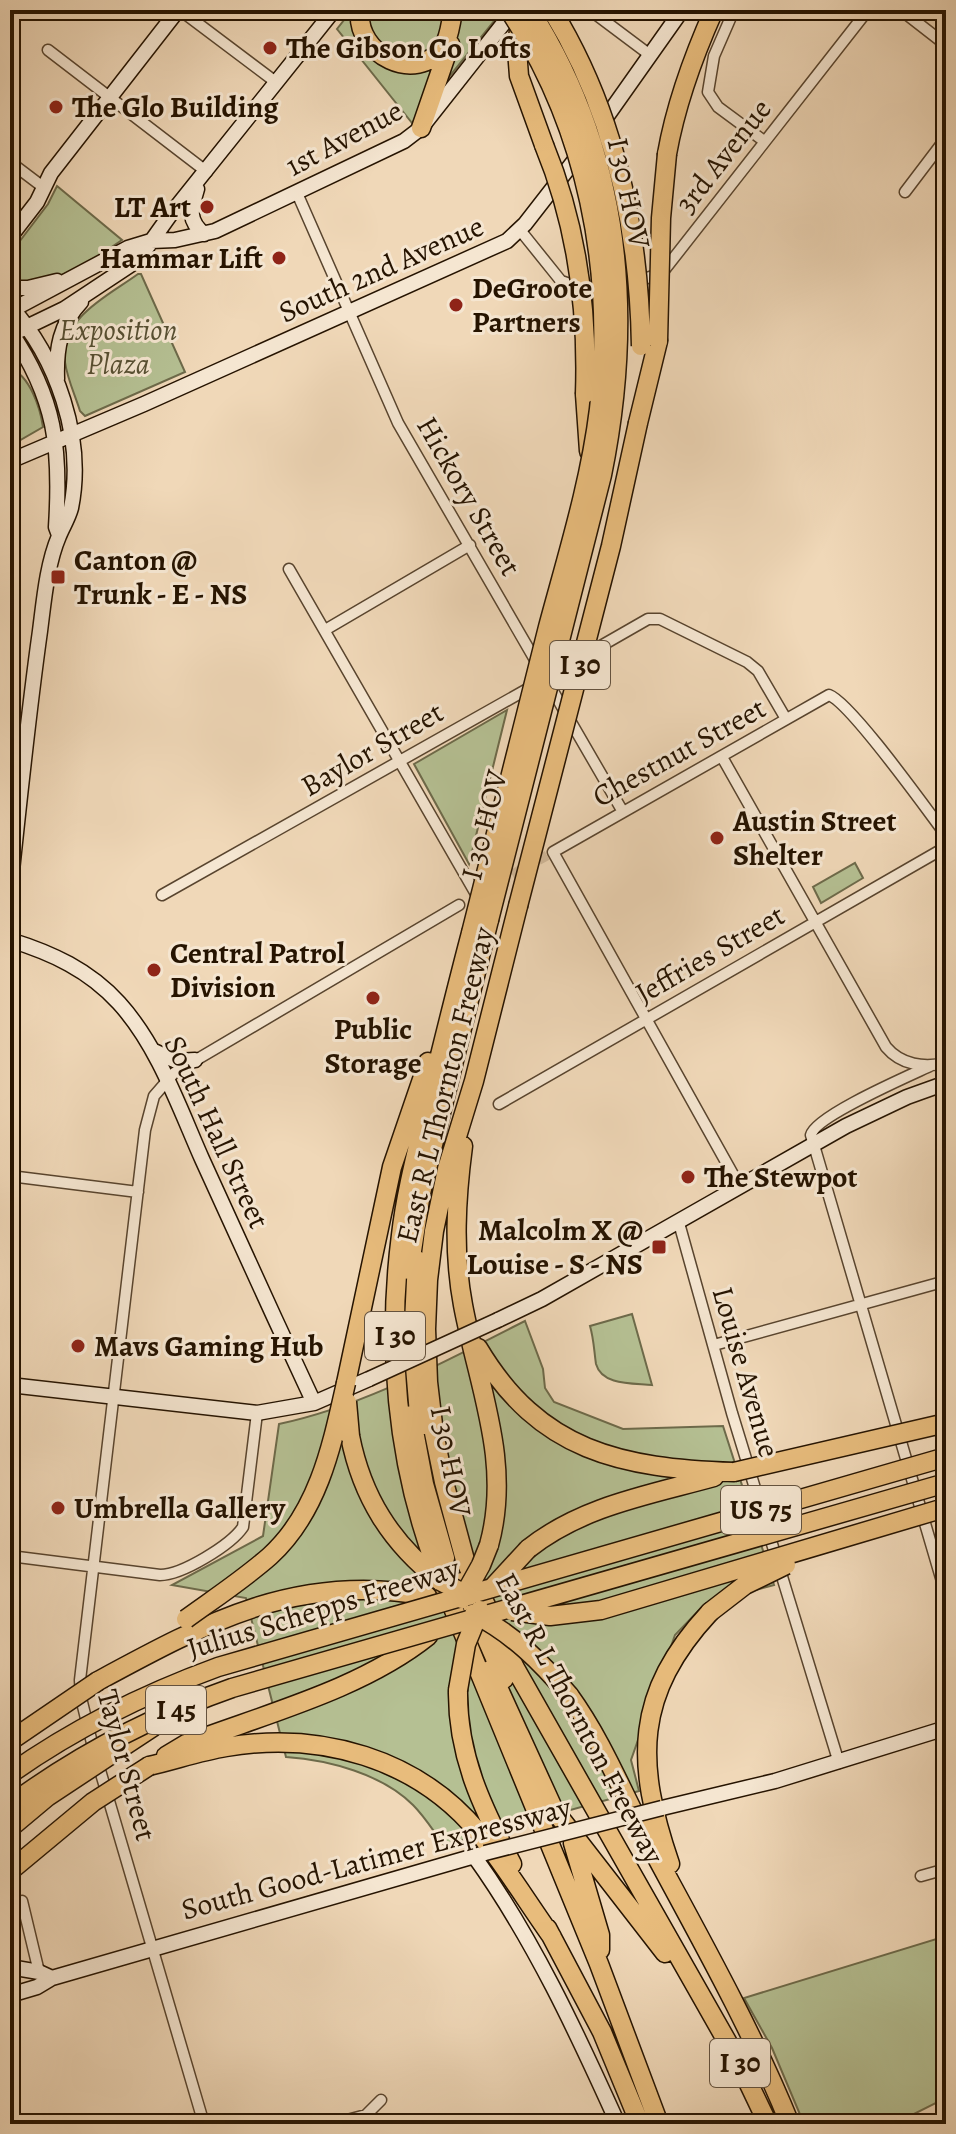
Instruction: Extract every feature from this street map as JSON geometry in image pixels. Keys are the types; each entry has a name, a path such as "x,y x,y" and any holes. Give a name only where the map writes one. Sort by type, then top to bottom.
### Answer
{"highway":[{"path":"360,10 362,32 371,48 384,58 402,63 423,61 440,51 448,36 452,13"},
{"name":"East R L Thornton Freeway","path":"511,10 540,62 566,121 595,232 604,319 598,412 590,459 421,1135 401,1233 394,1340 403,1448 413,1499 435,1564 599,1964 659,2124"},
{"path":"521,10 517,50 519,76 567,212 579,261 585,319 585,394 590,459"},
{"name":"I 30 HOV","path":"493,917 602,475 614,411 619,357 618,280 603,184 579,109 561,67 530,10"},
{"name":"I 30 HOV","path":"538,10 573,76 600,145 609,178 624,274 626,362 619,423 604,495 431,1151 414,1229 407,1302 408,1384 424,1484 446,1561 475,1637 536,1774 569,1832 705,2006"},
{"name":"East R L Thornton Freeway","path":"552,10 592,87 617,157 630,212 641,299 638,423 611,546 474,1081 442,1189 428,1280 428,1382 444,1482 465,1560 515,1668 752,2087 768,2124"},
{"path":"638,423 658,341 661,218 667,154 682,89 714,10"},
{"path":"421,128 451,40 452,13"},
{"path":"10,1742 247,1576 283,1542 303,1515 318,1486 328,1455 375,1241 402,1135 458,981"},
{"path":"222,1739 399,1658 428,1636 459,1604 489,1545 498,1501 496,1450 468,1332 459,1280 456,1237 457,1193 474,1081"},
{"path":"468,1332 510,1392 553,1431 602,1454 677,1478"},
{"path":"346,1383 354,1458 375,1512 391,1535 440,1581 488,1604 512,1611 550,1616 612,1608 944,1508"},
{"path":"640,2124 602,2032 492,1826 471,1778 459,1729 458,1690 462,1661 481,1608 504,1572 528,1549 556,1529 586,1514 677,1478 734,1472 946,1423"},
{"name":"Julius Schepps Freeway","path":"10,1774 111,1713 172,1684 236,1661 946,1457"},
{"name":"Julius Schepps Freeway","path":"10,1805 97,1748 185,1706 296,1669 946,1483"},
{"path":"685,1906 661,1837 649,1792 646,1765 651,1714 675,1655 710,1612 745,1585 766,1574 944,1508"},
{"path":"98,1681 194,1630 252,1607 320,1592 385,1589 448,1602 490,1623 528,1650 569,1695 596,1735 649,1843 685,1906 790,2124"},
{"path":"10,1828 82,1773 185,1706"},
{"path":"10,1871 93,1802 186,1744 222,1739 310,1743 357,1753 400,1770 441,1797 478,1832 552,1937"},
{"name":"I 30 HOV","path":"569,1832 600,1935 599,1964"}],"main road":[{"path":"10,237 37,202 51,173 179,10"},
{"path":"59,535 56,527 59,479 56,441 45,394 11,334 89,294 136,263 334,10"},
{"name":"1st Avenue","path":"151,241 204,234 404,141 421,128 511,10"},
{"name":"South 2nd Avenue","path":"10,461 507,241 520,230 589,142 681,13"},
{"path":"203,177 191,218 204,234"},
{"path":"10,890 14,805 42,616 59,535 68,519 74,492 71,434 63,398 27,327 11,309 128,248 151,241"},
{"path":"10,288 28,288 81,275"},
{"path":"57,383 60,335 73,311 89,294"},
{"path":"10,358 35,376"},
{"name":"South Hall Street","path":"10,940 60,958 90,977 121,1005 152,1050 314,1403"},
{"path":"152,1050 176,1061 195,1060"},
{"path":"10,1385 257,1413 314,1403 542,1299 818,1142 907,1097 946,1083"},
{"name":"South Good-Latimer Expressway","path":"10,1967 46,1975 480,1855 839,1763 946,1728"},
{"path":"480,1855 549,1982 618,2124"},
{"name":"South Good-Latimer Expressway","path":"10,1995 37,1987 46,1975"}],"street":[{"path":"179,10 277,83"},
{"path":"590,10 650,55"},
{"path":"734,10 714,56 708,92 718,107 764,141"},
{"name":"3rd Avenue","path":"520,230 561,281 573,287 594,292 662,273 868,10"},
{"path":"901,10 946,45"},
{"path":"48,50 203,177"},
{"path":"905,192 946,138"},
{"path":"10,162 43,187"},
{"name":"Hickory Street","path":"297,193 398,423 623,812"},
{"path":"325,630 470,545"},
{"path":"289,569 476,894"},
{"name":"Baylor Street","path":"162,895 648,619 660,619 747,662 758,671 786,719"},
{"name":"Chestnut Street","path":"647,1019 553,852 829,695 836,697 860,724 946,835"},
{"path":"722,757 886,1047 905,1061 932,1065 946,1063"},
{"name":"Jeffries Street","path":"499,1104 946,847"},
{"path":"166,1080 459,905"},
{"path":"647,1019 740,1187"},
{"path":"932,1065 856,1101 817,1124 811,1135 818,1142 860,1305 946,1595"},
{"name":"Taylor Street","path":"166,1080 154,1096 149,1111 91,1567 80,1680 81,1698 204,2124"},
{"path":"10,1176 138,1192"},
{"name":"Louise Avenue","path":"679,1223 732,1413 839,1763"},
{"path":"714,1345 946,1281"},
{"path":"10,1556 169,1575 207,1555 235,1537 243,1527 257,1413"},
{"path":"10,1742 19,1741 81,1698"},
{"path":"921,1876 946,1869"},
{"path":"22,1901 46,1975"},
{"path":"332,2124 366,2115 381,2100"}],"green space":[{"path":"352,10 488,10 495,20 412,123 337,29"},
{"name":"Exposition Plaza","path":"57,186 122,240 91,261 52,280 10,283 10,254 48,204"},
{"name":"Exposition Plaza","path":"141,274 185,372 85,416 80,411 66,368 65,346 70,332 88,309"},
{"path":"10,368 28,385 37,402 43,427 10,446"},
{"path":"507,710 469,864 414,764"},
{"path":"855,863 863,878 821,903 813,887"},
{"path":"632,1314 652,1385 612,1380 599,1371 596,1364 590,1326"},
{"path":"525,1321 543,1369 545,1388 554,1402 623,1429 723,1426 774,1585 705,1604 675,1635 631,1760 639,1791 444,1845 413,1805 386,1785 337,1765 286,1757 246,1598 172,1585 263,1536 279,1424 374,1394"},
{"path":"946,1936 946,2033 942,2051 946,2066 946,2098 894,2124 804,2124 772,2048 744,1998"}],"tunnel":[{"path":"499,882 553,852"}],"place":[{"name":"The Gibson Co Lofts","path":"270,48"},
{"name":"The Glo Building","path":"56,107"},
{"name":"LT Art","path":"207,207"},
{"name":"Hammar Lift","path":"279,258"},
{"name":"DeGroote Partners","path":"456,305"},
{"name":"Canton @ Trunk - E - NS","path":"58,577"},
{"name":"Austin Street Shelter","path":"717,838"},
{"name":"Central Patrol Division","path":"154,970"},
{"name":"Public Storage","path":"373,998"},
{"name":"The Stewpot","path":"688,1177"},
{"name":"Malcolm X @ Louise - S - NS","path":"659,1247"},
{"name":"Mavs Gaming Hub","path":"78,1346"},
{"name":"Umbrella Gallery","path":"58,1508"}]}
